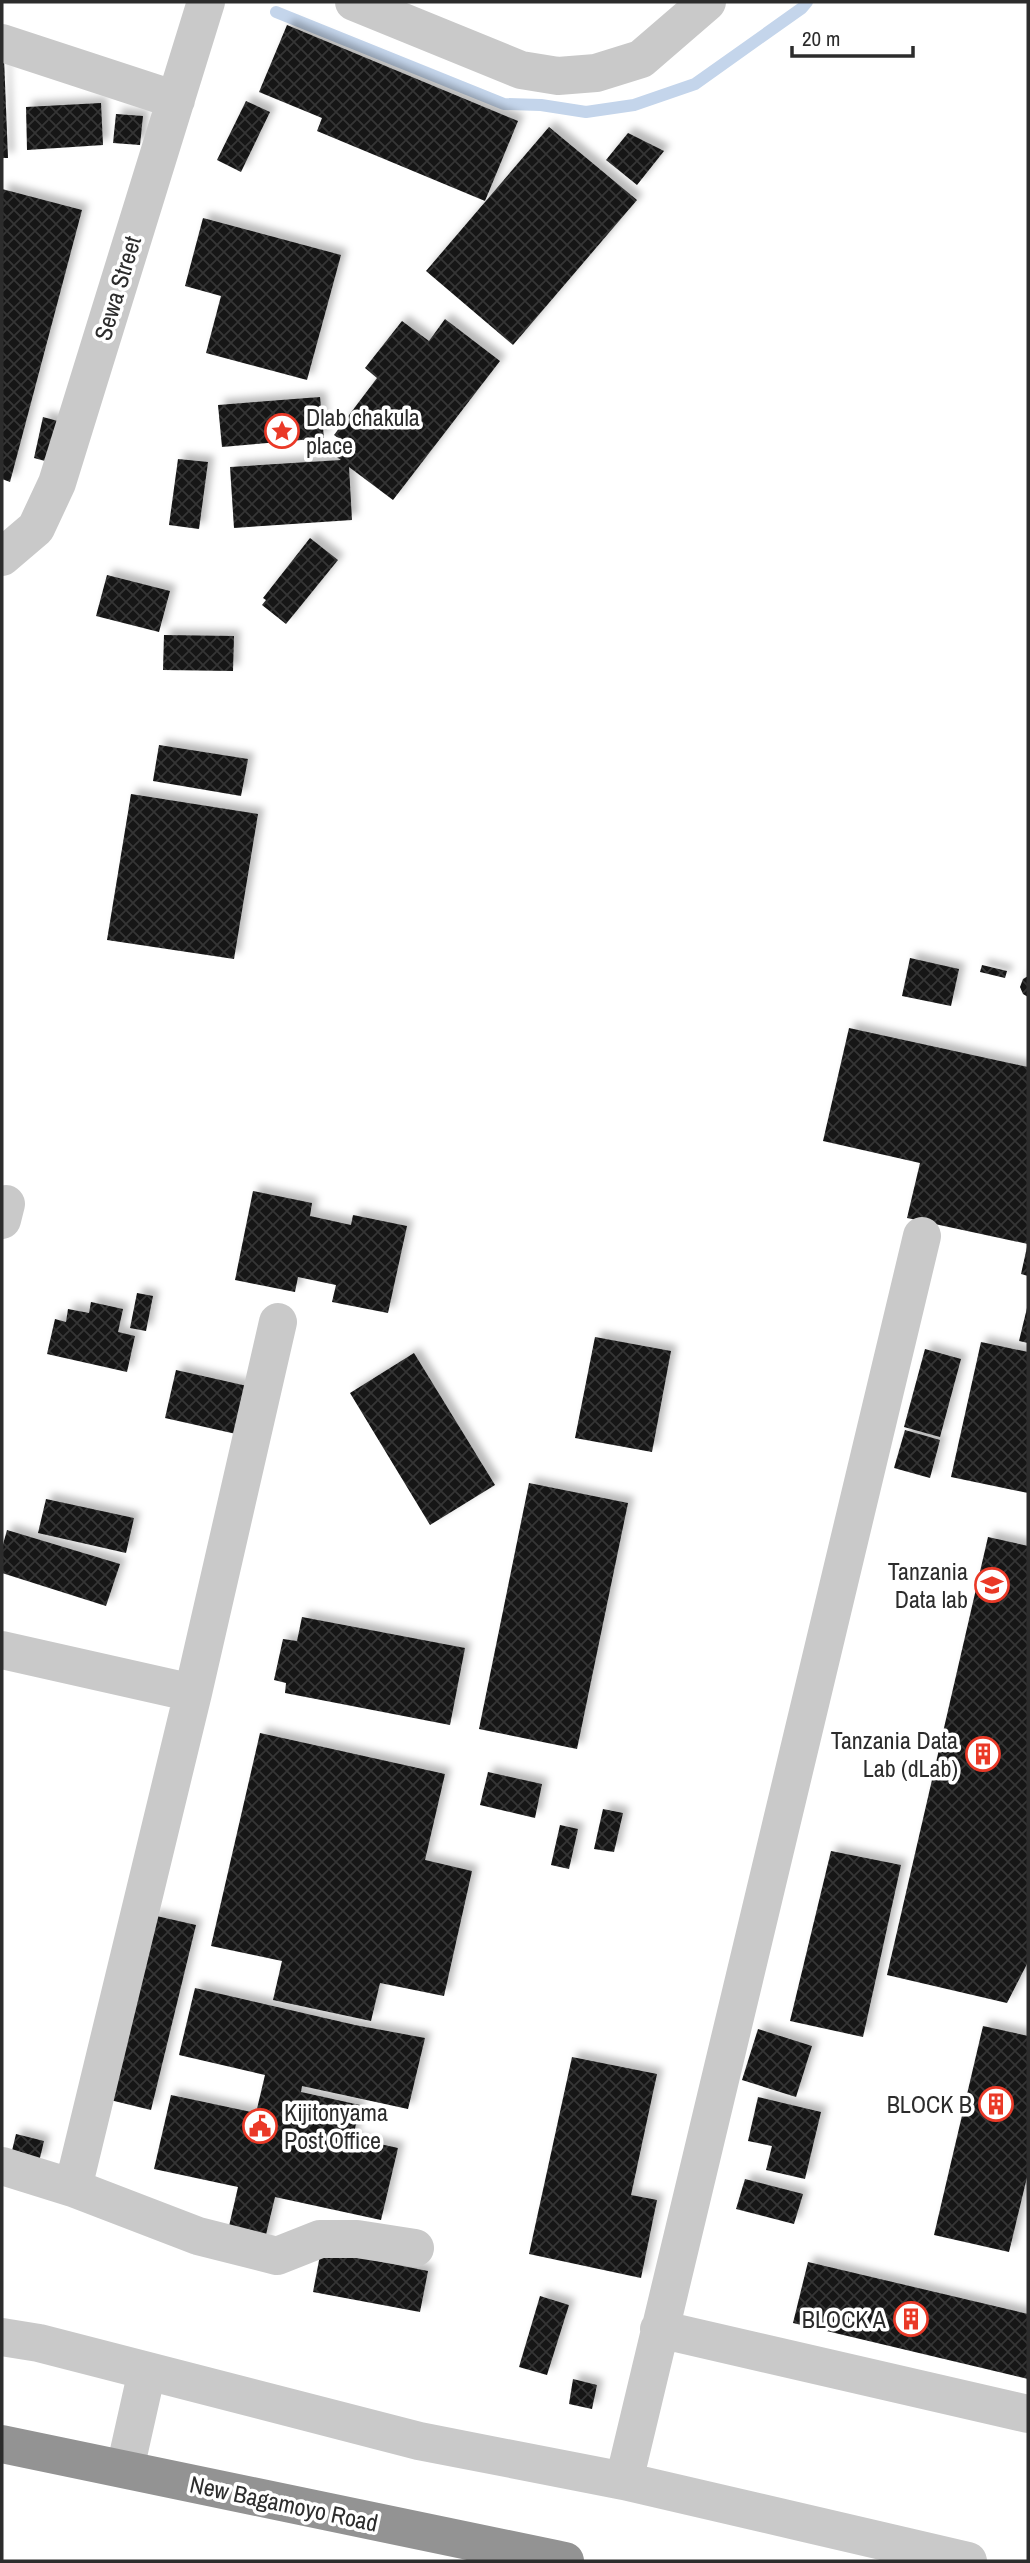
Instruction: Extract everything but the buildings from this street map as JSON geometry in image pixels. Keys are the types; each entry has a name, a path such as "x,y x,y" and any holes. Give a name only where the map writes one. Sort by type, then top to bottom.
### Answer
{"highway":[{"name":"New Bagamoyo Road","path":"2,2444 565,2561"}],"street":[{"name":"Sewa Street","path":"2,557 36,528 57,483 206,2"},
{"path":"354,2 510,66 558,76 596,73 641,59 707,2"},
{"path":"2,43 176,100"},
{"path":"624,2481 922,1236"},
{"path":"73,2188 193,1693 278,1322"},
{"path":"2,1650 193,1693"},
{"path":"2,2166 73,2188 198,2236 277,2256 320,2239 356,2239 415,2248"},
{"path":"659,2329 1028,2414"},
{"path":"2,2337 39,2343 419,2441 624,2481 968,2561"},
{"path":"125,2469 147,2371"}],"waterway":[{"path":"276,12 504,104 541,105 586,112 634,105 695,84 807,2"}],"place":[{"name":"Dlab chakula place","path":"282,431"},
{"name":"Tanzania Data lab","path":"992,1585"},
{"name":"Tanzania Data Lab (dLab)","path":"983,1754"},
{"name":"BLOCK B","path":"996,2104"},
{"name":"Kijitonyama Post Office","path":"260,2126"},
{"name":"BLOCK A","path":"911,2319"}]}
